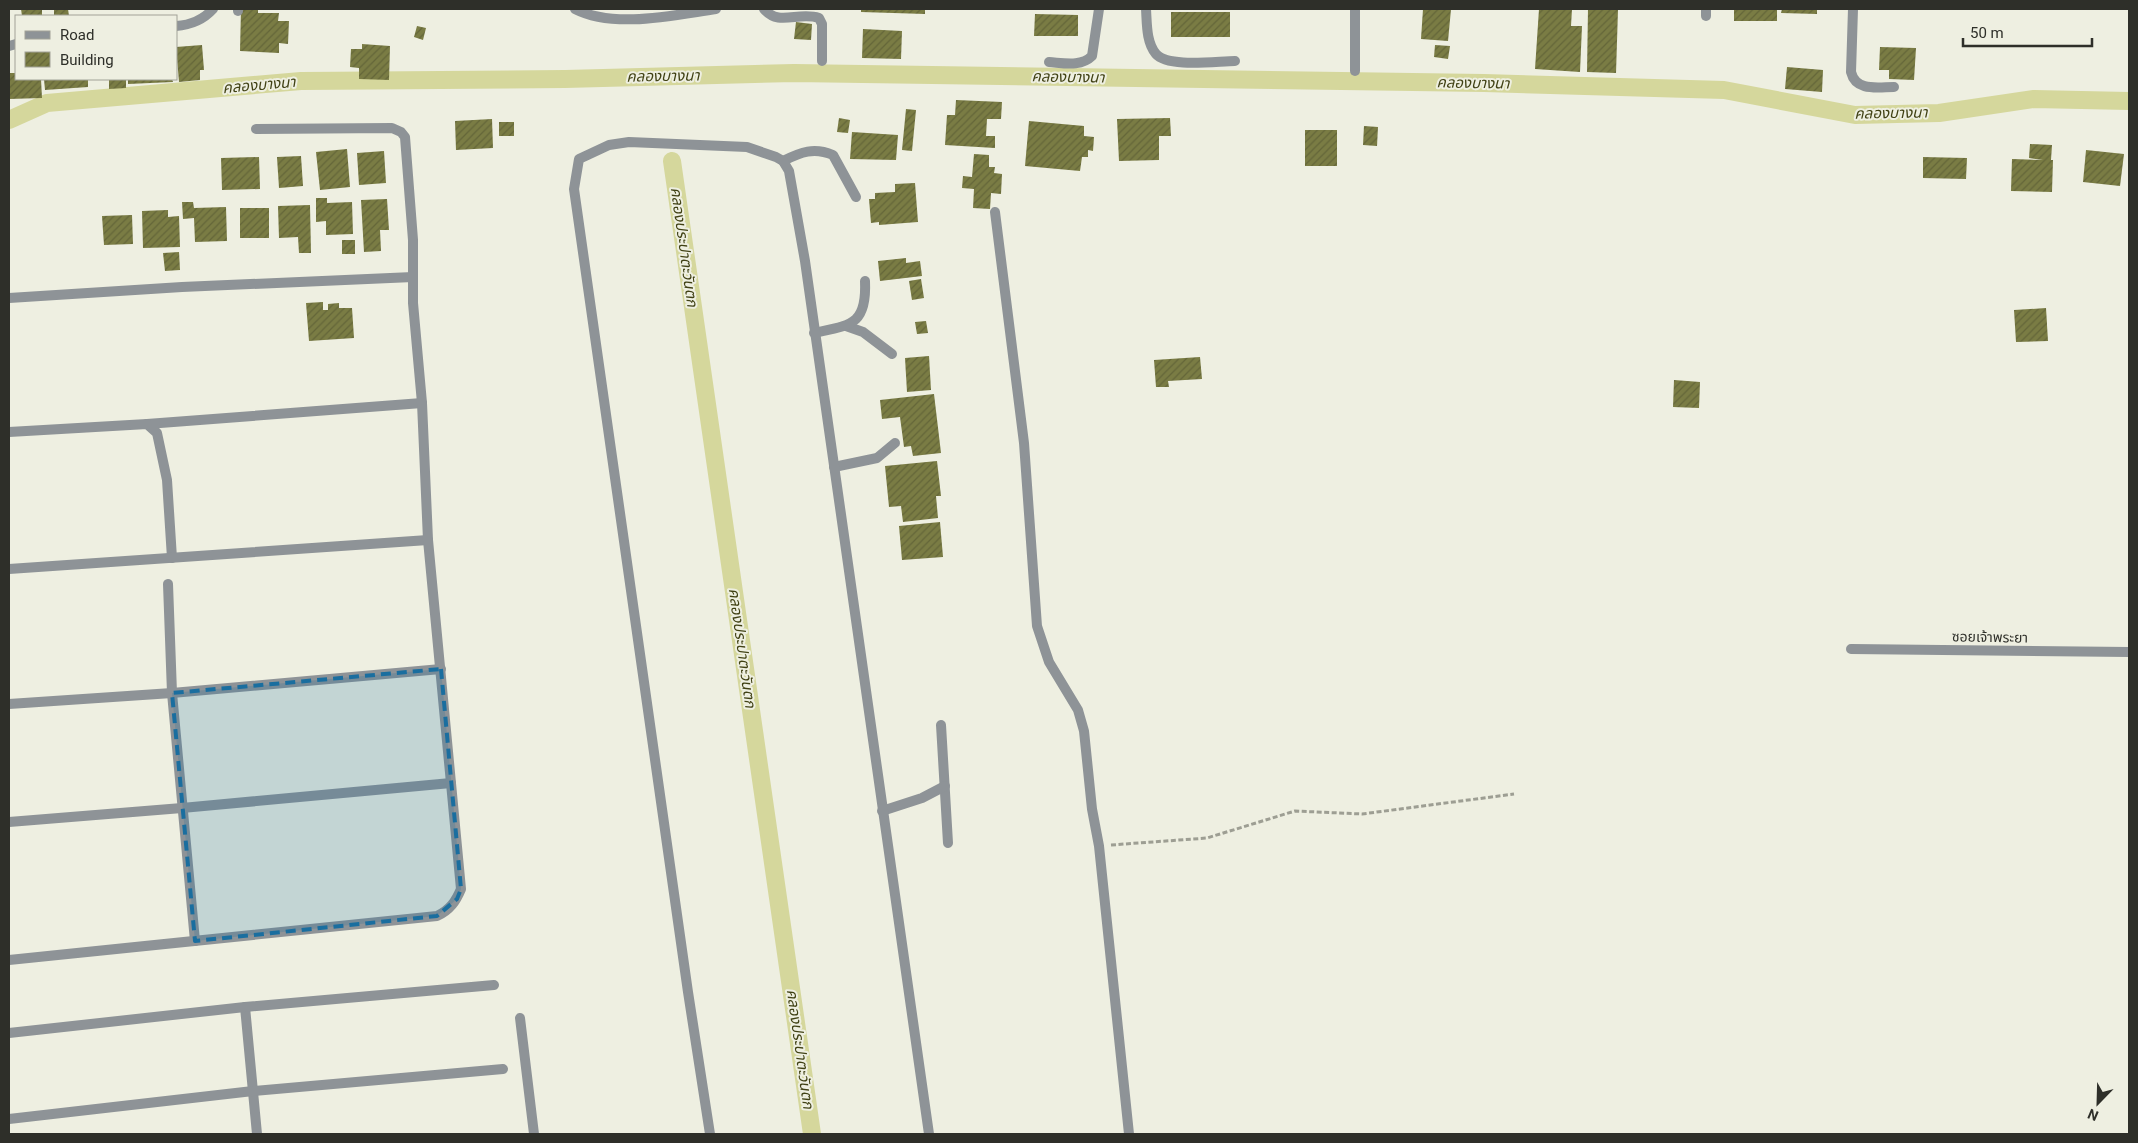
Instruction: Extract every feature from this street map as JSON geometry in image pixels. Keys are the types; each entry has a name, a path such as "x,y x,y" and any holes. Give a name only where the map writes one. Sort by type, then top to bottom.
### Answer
{"street":[{"path":"178,26 194,23 206,17 213,9"},
{"path":"575,9 591,16 633,19 716,9"},
{"path":"764,9 771,17 780,19 810,15 819,18 822,24 822,62"},
{"path":"1049,62 1080,63 1087,61 1092,56 1099,9"},
{"path":"1146,9 1151,45 1156,54 1166,61 1235,61"},
{"path":"1355,9 1355,71"},
{"path":"1853,9 1851,72 1853,80 1865,87 1894,86"},
{"path":"9,960 437,916 445,912 457,899 461,889 428,540 422,403 413,277 413,240 405,138 401,132 392,128 256,129"},
{"path":"710,1134 688,992 574,189 579,159 609,145 629,142 747,147 763,151 783,162 789,171 805,261 928,1134"},
{"path":"783,162 799,153 813,150 833,155 856,197"},
{"path":"995,212 1024,443 1037,626 1049,662 1078,710 1084,732 1092,809 1099,846 1129,1134"},
{"path":"9,298 182,287 413,277"},
{"path":"814,333 846,326 858,318 864,309 865,282"},
{"path":"846,326 863,332 892,354"},
{"path":"9,432 146,424 422,403"},
{"path":"146,424 157,433 167,480 172,558"},
{"path":"834,467 866,462 877,458 896,443"},
{"path":"9,569 428,540"},
{"path":"168,584 172,693 195,941"},
{"name":"ซอยเจ้าพระยา","path":"1851,649 2129,652"},
{"path":"9,704 172,693 441,669"},
{"path":"941,725 948,843"},
{"path":"9,822 452,783"},
{"path":"882,811 922,798 945,786"},
{"path":"9,1033 245,1007 494,985"},
{"path":"245,1007 257,1134"},
{"path":"520,1018 534,1134"},
{"path":"9,1119 253,1091 503,1069"}],"path":[{"path":"1099,846 1207,838 1295,811 1362,814 1514,794"}],"highlighted area":[{"path":"441,669 461,889 457,899 437,916 195,941 172,693"}],"building":[{"path":"21,9 42,9 42,15 22,15"},
{"path":"54,9 68,9 69,15 54,15"},
{"path":"241,9 258,9 258,13 279,13 278,21 289,21 288,44 279,43 279,53 240,51"},
{"path":"861,9 925,9 925,14 861,12"},
{"path":"1423,9 1451,9 1448,41 1421,39"},
{"path":"1539,9 1572,9 1571,26 1582,26 1580,72 1535,69"},
{"path":"1588,9 1618,9 1616,73 1587,72"},
{"path":"1734,9 1777,9 1777,21 1734,21"},
{"path":"1782,9 1817,9 1817,14 1781,13"},
{"path":"1171,12 1230,12 1230,37 1171,37"},
{"path":"1035,14 1078,15 1078,36 1034,36"},
{"path":"796,22 812,24 811,40 794,39"},
{"path":"417,26 426,28 423,40 414,37"},
{"path":"863,29 902,31 901,59 862,58"},
{"path":"362,44 390,46 389,80 359,79 359,68 350,67 351,49 362,49"},
{"path":"202,45 204,70 200,70 200,80 179,82 178,47"},
{"path":"1435,45 1450,46 1448,59 1434,57"},
{"path":"1880,47 1916,48 1914,80 1889,79 1889,70 1879,70"},
{"path":"1787,67 1823,70 1822,92 1785,89"},
{"path":"9,73 15,73 15,80 41,80 42,98 9,99"},
{"path":"44,80 88,80 88,87 45,90"},
{"path":"109,80 126,80 126,88 109,89"},
{"path":"128,80 172,80 173,82 128,84"},
{"path":"956,100 1002,102 1001,119 987,119 986,136 995,136 995,148 945,145 947,115 955,115"},
{"path":"906,109 916,110 912,151 902,150"},
{"path":"839,118 850,120 848,133 837,132"},
{"path":"1170,118 1171,136 1159,136 1159,160 1119,161 1117,119"},
{"path":"492,119 493,148 456,150 455,121"},
{"path":"1029,121 1084,126 1084,136 1094,137 1093,151 1088,150 1088,157 1082,157 1080,171 1025,166"},
{"path":"499,122 514,122 514,136 499,136"},
{"path":"1364,126 1378,127 1377,146 1363,145"},
{"path":"1305,130 1337,130 1337,166 1305,166"},
{"path":"852,132 898,135 896,160 850,159"},
{"path":"2030,144 2052,145 2052,192 2011,191 2012,159 2043,160 2029,158"},
{"path":"347,149 350,187 320,190 316,152"},
{"path":"2086,150 2124,154 2120,186 2083,182"},
{"path":"384,151 386,183 359,185 357,153"},
{"path":"974,154 989,155 989,167 995,167 994,173 1002,174 1001,194 991,193 990,209 973,208 974,189 962,188 963,176 972,177"},
{"path":"301,156 303,186 279,188 277,157"},
{"path":"259,157 260,189 222,190 221,158"},
{"path":"1923,157 1967,158 1966,179 1923,178"},
{"path":"915,183 918,222 879,225 879,222 871,223 869,199 875,199 875,193 895,192 895,184"},
{"path":"316,198 327,198 327,203 352,202 353,234 326,235 326,221 316,222"},
{"path":"387,199 389,230 380,230 381,251 364,252 361,200"},
{"path":"182,202 193,202 194,208 226,207 227,241 195,242 194,218 183,219"},
{"path":"310,205 311,253 299,253 298,237 279,238 278,206"},
{"path":"240,208 269,208 269,238 240,238"},
{"path":"168,210 168,217 179,216 180,247 143,248 142,211"},
{"path":"132,215 133,244 104,245 102,216"},
{"path":"342,240 355,240 355,254 342,254"},
{"path":"179,252 180,270 165,271 163,253"},
{"path":"906,258 906,263 920,261 922,276 880,281 878,261"},
{"path":"921,279 924,298 912,300 909,281"},
{"path":"323,302 323,310 328,310 328,304 339,303 339,308 352,308 354,338 309,341 306,303"},
{"path":"2046,308 2048,341 2016,342 2014,310"},
{"path":"926,321 928,333 917,334 915,322"},
{"path":"929,356 931,390 907,392 905,358"},
{"path":"1200,357 1202,379 1168,381 1169,387 1156,387 1154,360"},
{"path":"1674,380 1700,382 1699,408 1673,407"},
{"path":"934,394 941,453 913,456 911,446 904,447 900,417 882,419 880,400"},
{"path":"937,461 941,496 936,496 938,518 903,522 901,506 889,507 885,466"},
{"path":"940,522 943,557 902,560 899,526"}],"waterway":[{"name":"คลองบางนา","path":"9,120 47,103 301,81 565,79 794,73 1484,83 1724,90 1855,115 1939,113 2034,99 2129,101"},
{"name":"คลองประปาตะวันตก","path":"672,161 812,1134"}]}
